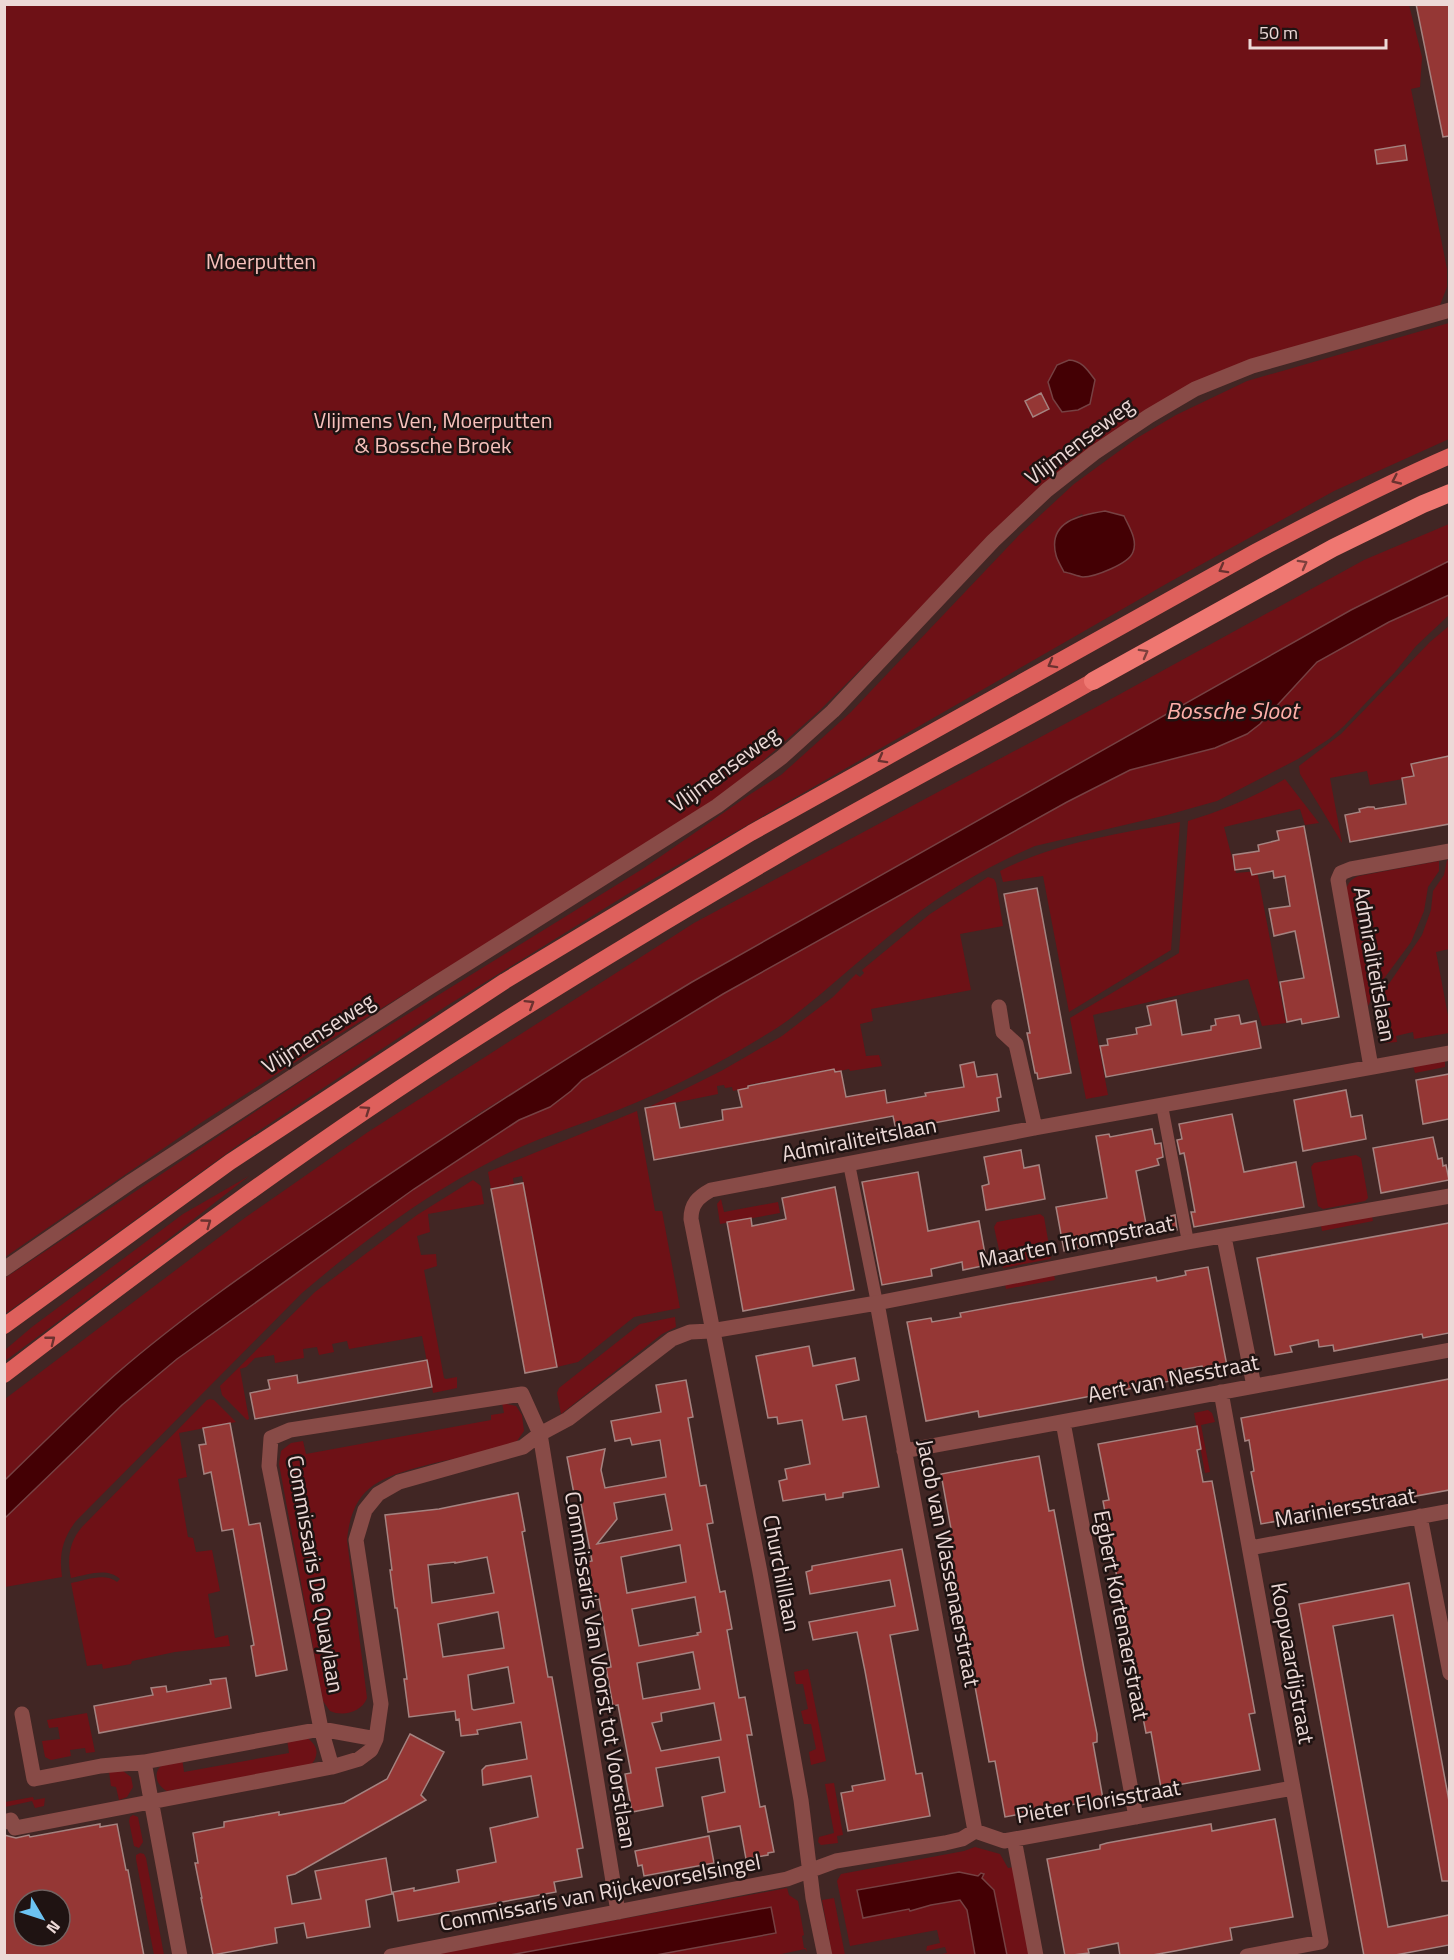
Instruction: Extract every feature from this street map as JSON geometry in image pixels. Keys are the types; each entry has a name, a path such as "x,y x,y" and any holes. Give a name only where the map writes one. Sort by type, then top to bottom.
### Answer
{"highway":[{"path":"1093,681 1333,548 1449,493"}],"main road":[{"path":"4,1326 230,1162 505,981 741,839 1255,552 1339,507 1449,456"},
{"path":"4,1375 128,1280 260,1184 477,1037 782,853 1093,681"}],"street":[{"name":"Vlijmenseweg","path":"4,1269 132,1181 420,993 726,799 782,757 833,711 993,541 1047,490 1094,453 1140,422 1196,389 1251,366 1449,310"},
{"name":"Admiraliteitslaan","path":"1371,1067 1338,880 1341,873 1351,869 1449,850"},
{"path":"999,1007 1003,1032 1016,1044 1035,1128"},
{"name":"Admiraliteitslaan","path":"695,1201 711,1190 1035,1128 1449,1053"},
{"path":"1162,1106 1188,1242"},
{"path":"849,1164 877,1303"},
{"name":"Maarten Trompstraat","path":"711,1331 877,1303 1188,1242 1449,1196"},
{"name":"Churchilllaan","path":"695,1201 691,1210 691,1219 711,1331 760,1572 798,1783 809,1871 825,1956"},
{"path":"1224,1237 1254,1386"},
{"name":"Jacob van Wassenaerstraat","path":"877,1303 975,1831"},
{"name":"Commissaris De Quaylaan","path":"376,1739 381,1704 356,1540 365,1510 378,1494 399,1482 523,1448 540,1434 568,1419 672,1339 690,1332 711,1331"},
{"name":"Aert van Nesstraat","path":"904,1451 1449,1350"},
{"name":"Koopvaardijstraat","path":"1221,1392 1321,1942 1247,1956"},
{"name":"Commissaris De Quaylaan","path":"332,1767 321,1729 269,1466 272,1438 290,1430 522,1395 540,1434"},
{"name":"Egbert Kortenaerstraat","path":"1063,1422 1136,1817"},
{"name":"Commissaris Van Voorst tot Voorstlaan","path":"540,1434 618,1912"},
{"name":"Mariniersstraat","path":"1250,1548 1449,1511"},
{"path":"1420,1516 1449,1670"},
{"path":"4,1822 11,1820 15,1828 332,1767 359,1759 371,1750 376,1739 321,1729 144,1762 101,1766 34,1779 22,1714"},
{"path":"144,1762 180,1956"},
{"name":"Pieter Florisstraat","path":"975,1831 1004,1841 1293,1788"},
{"path":"809,1871 836,1861 962,1839 975,1831"},
{"path":"1014,1839 1035,1956"},
{"name":"Commissaris van Rijckevorselsingel","path":"396,1955 787,1879 809,1871"}],"green space":[{"name":"Vlijmens Ven, Moerputten & Bossche Broek","path":"5,5 1409,5 1422,57 1420,87 1411,89 1447,269 1447,287 1440,305 1333,336 1136,418 916,614 819,711 719,800 322,1045 199,1124 5,1257"},
{"path":"1449,323 1449,439 1334,491 1166,584 631,892 448,1005 245,1140 5,1314 5,1278 330,1062 644,868 781,775 851,712 1021,533 1074,484 1137,438 1176,415 1247,381","holes":["1082,514 1127,560 1110,569 1084,577 1064,572 1056,535 1067,521"]},
{"path":"1449,524 1449,561 1351,610 692,982 481,1112 185,1318 116,1374 5,1480 5,1399 246,1217 368,1132 694,923 1102,704 1364,560"},
{"path":"1449,595 1449,615 1416,646 1344,726 1329,739 1298,759 1217,801 1035,846 1002,861 954,888 923,909 779,1027 705,1070 653,1095 508,1153 453,1182 400,1216 302,1293 76,1521 67,1534 63,1548 62,1577 5,1587 5,1518 122,1405 177,1359 414,1189 519,1120 558,1102 582,1080 723,994 1067,802 1130,770 1215,748 1247,734 1260,724 1317,662 1389,622"},
{"path":"1449,626 1449,756 1412,763 1414,777 1370,785 1367,771 1330,778 1342,843 1300,774 1299,766 1341,734 1430,642"},
{"path":"1285,779 1319,823 1305,825 1300,809 1224,827 1236,873 1257,871 1286,1023 1262,1026 1248,979 1093,1015 1108,1095 1086,1099 1070,1018 1179,953 1188,821 1238,803"},
{"path":"1180,822 1171,950 1069,1012 1043,876 1003,882 1000,871 1065,846"},
{"path":"1447,860 1450,861 1449,949 1436,952 1449,1021 1449,1033 1414,1039 1413,1032 1396,1036 1397,1042 1385,1043 1382,1039 1377,1010 1378,1000 1422,935 1431,910 1433,891 1444,875"},
{"path":"1439,861 1439,871 1428,887 1424,911 1411,942 1377,988 1368,1006 1346,889 1353,879 1359,876"},
{"path":"988,877 994,879 996,883 1003,926 960,934 971,990 871,1009 873,1021 860,1024 866,1056 879,1055 882,1066 835,1072 834,1069 748,1085 748,1088 733,1091 732,1087 717,1086 718,1094 645,1109 723,1070 782,1036 833,997 856,974 860,977 864,973 862,970 930,914"},
{"path":"1445,1061 1445,1067 1415,1073 1413,1066"},
{"path":"637,1111 655,1211 662,1211 680,1308 634,1317 578,1362 557,1367 522,1176 513,1178 514,1186 491,1189 488,1172"},
{"path":"1356,1155 1361,1158 1368,1198 1365,1201 1323,1209 1318,1206 1311,1167 1314,1163"},
{"path":"249,1176 5,1361 5,1350 32,1327 183,1214"},
{"path":"473,1180 481,1186 484,1204 428,1214 430,1232 417,1236 421,1255 436,1254 437,1266 424,1270 444,1378 457,1377 457,1388 433,1393 422,1336 349,1349 347,1341 332,1344 334,1352 319,1355 317,1347 303,1349 304,1358 275,1363 274,1355 255,1358 246,1367 240,1369 249,1419 247,1420 222,1395 220,1386 315,1292 417,1215"},
{"path":"721,1199 724,1212 778,1202 780,1213 720,1224 717,1204"},
{"path":"1040,1214 1044,1217 1050,1259 1003,1268 994,1227 997,1222"},
{"path":"1372,1216 1373,1221 1322,1231 1321,1226"},
{"path":"1054,1275 1055,1280 1006,1289 1005,1284"},
{"path":"675,1317 676,1327 662,1334 561,1414 557,1393 559,1388 640,1324"},
{"path":"210,1399 214,1400 236,1422 179,1433 187,1477 178,1479 188,1537 193,1538 196,1552 212,1550 220,1591 208,1594 215,1638 228,1635 230,1646 175,1652 103,1669 102,1664 87,1666 71,1583 101,1577 117,1582 120,1579 109,1573 71,1578 69,1557 74,1539 82,1527"},
{"path":"502,1403 516,1406 522,1415 524,1431 517,1441 393,1475 380,1481 361,1497 350,1522 347,1540 367,1698 361,1707 352,1712 330,1711 323,1701 279,1464 281,1451 291,1443 303,1441 306,1454 491,1420 491,1415 504,1413"},
{"path":"1208,1410 1212,1413 1215,1422 1201,1425 1210,1472 1205,1473 1194,1413"},
{"path":"808,1669 826,1761 811,1765 809,1752 816,1749 811,1724 804,1724 801,1711 808,1709 803,1684 796,1684 794,1672"},
{"path":"87,1713 95,1752 86,1753 85,1748 70,1750 71,1756 51,1760 45,1757 42,1741 60,1739 58,1727 49,1728 47,1720"},
{"path":"307,1738 314,1744 316,1751 310,1766 167,1791 157,1779 159,1768 182,1758 184,1772 289,1753 287,1739"},
{"path":"123,1771 131,1777 133,1787 127,1797 119,1800 116,1787 111,1786 109,1772"},
{"path":"834,1783 843,1835 837,1836 838,1843 821,1845 818,1842 819,1837 834,1833 825,1784"},
{"path":"33,1797 34,1800 45,1798 44,1806 35,1808 32,1801 5,1807 5,1802"},
{"path":"133,1815 138,1817 143,1842 139,1848 134,1846 129,1821"},
{"path":"975,1847 1000,1854 1008,1868 1014,1867 1030,1955 1007,1955 994,1890 982,1877 964,1873 857,1890 863,1918 910,1909 911,1911 960,1900 967,1910 975,1955 937,1955 947,1953 945,1947 926,1951 927,1946 940,1943 937,1930 850,1946 837,1881 841,1874"},
{"path":"140,1853 146,1858 164,1955 154,1955 136,1859 136,1855"},
{"path":"787,1888 789,1895 798,1901 804,1948 806,1948 807,1952 805,1949 772,1956 656,1955 775,1934 771,1907 510,1955 425,1956"},
{"path":"834,1898 845,1955 832,1955 822,1900"}],"water":[{"path":"1069,360 1081,364 1095,380 1090,404 1078,410 1062,412 1053,399 1048,382 1057,365"},
{"path":"1105,511 1124,516 1134,543 1130,557 1111,569 1088,576 1083,577 1064,572 1057,557 1056,534 1068,522"},
{"name":"Bossche Sloot","path":"1449,561 1449,595 1389,622 1317,662 1260,724 1247,734 1215,748 1130,770 1067,802 723,994 582,1080 550,1107 519,1120 414,1189 177,1359 122,1405 5,1518 5,1480 116,1374 221,1292 419,1154 692,982 1351,610"},
{"path":"959,1872 978,1876 981,1873 984,1874 982,1878 994,1890 1007,1955 975,1955 967,1910 960,1900 863,1918 857,1890"},
{"path":"771,1907 776,1933 656,1955 510,1955"}],"building":[{"path":"1416,4 1449,4 1449,136 1443,137"},
{"path":"1405,145 1407,160 1377,164 1375,150"},
{"path":"1041,393 1049,409 1033,417 1025,401"},
{"path":"1449,756 1449,824 1350,842 1345,815 1360,812 1359,809 1368,807 1375,809 1406,804 1402,778 1414,776 1411,764"},
{"path":"1304,826 1339,1017 1302,1024 1301,1019 1287,1022 1280,982 1304,978 1295,931 1274,936 1269,909 1290,906 1285,876 1274,878 1273,871 1252,875 1250,868 1235,870 1233,855 1259,851 1258,845 1279,840 1277,831"},
{"path":"1037,888 1071,1073 1038,1079 1027,1033 1030,1033 1004,894"},
{"path":"1176,1000 1182,1035 1211,1030 1211,1026 1216,1025 1215,1019 1239,1015 1241,1024 1256,1021 1261,1048 1106,1077 1100,1046 1108,1045 1107,1039 1137,1034 1136,1028 1151,1025 1147,1006"},
{"path":"974,1062 977,1077 997,1074 1001,1097 997,1098 999,1111 896,1130 893,1116 654,1160 645,1108 675,1103 680,1128 723,1120 722,1110 742,1107 738,1090 834,1069 835,1072 841,1071 846,1097 885,1090 887,1103 926,1096 925,1093 964,1087 960,1065"},
{"path":"1449,1074 1449,1119 1423,1124 1416,1080"},
{"path":"1346,1090 1351,1117 1362,1115 1366,1139 1303,1151 1294,1100"},
{"path":"1232,1114 1244,1172 1296,1162 1304,1207 1194,1227 1191,1212 1195,1212 1187,1168 1184,1153 1180,1154 1177,1140 1182,1139 1179,1124"},
{"path":"1152,1129 1155,1144 1161,1143 1163,1157 1157,1159 1159,1165 1136,1171 1147,1229 1114,1234 1115,1242 1064,1251 1056,1207 1107,1198 1096,1136 1109,1134 1110,1137"},
{"path":"1433,1137 1438,1159 1442,1158 1443,1166 1446,1165 1449,1180 1381,1193 1373,1148"},
{"path":"1021,1150 1024,1168 1039,1165 1045,1199 986,1210 982,1186 989,1184 984,1157"},
{"path":"918,1172 928,1231 979,1221 987,1265 963,1270 962,1262 931,1269 932,1276 882,1285 862,1182"},
{"path":"523,1183 557,1367 525,1373 491,1189"},
{"path":"835,1187 854,1290 743,1311 727,1222 751,1218 752,1226 786,1219 782,1198"},
{"path":"1175,1215 1177,1230 1171,1231 1166,1217"},
{"path":"1449,1223 1449,1333 1423,1338 1422,1334 1334,1351 1333,1345 1319,1347 1318,1340 1290,1346 1292,1352 1275,1355 1257,1258"},
{"path":"1208,1267 1227,1366 1203,1370 1202,1366 1174,1371 1176,1380 979,1417 978,1411 926,1421 907,1322 931,1318 932,1322 961,1317 960,1313 1156,1277 1157,1281 1186,1275 1185,1271"},
{"path":"809,1346 813,1366 855,1358 859,1380 836,1385 843,1420 866,1416 879,1487 843,1493 843,1497 826,1500 825,1494 783,1501 779,1481 787,1479 785,1469 810,1464 802,1420 778,1424 777,1417 768,1418 756,1356"},
{"path":"427,1360 432,1387 255,1419 250,1393 270,1389 268,1380 297,1375 298,1383"},
{"path":"1449,1379 1449,1490 1261,1524 1251,1472 1254,1471 1249,1440 1245,1441 1241,1418"},
{"path":"686,1380 693,1417 688,1418 700,1486 706,1485 713,1523 707,1524 720,1592 725,1591 732,1629 727,1630 739,1698 745,1697 752,1735 747,1735 760,1807 765,1806 774,1852 768,1855 746,1859 740,1826 708,1832 702,1797 725,1792 719,1757 656,1768 663,1806 632,1812 625,1774 631,1773 618,1705 613,1706 606,1668 611,1667 599,1599 593,1600 586,1562 592,1561 579,1493 574,1494 567,1457 605,1449 601,1470 605,1488 666,1477 660,1440 632,1445 630,1438 615,1441 611,1421 661,1412 656,1385","holes":["665,1494 672,1530 597,1544 617,1519 614,1503","680,1545 686,1582 627,1593 621,1557","695,1597 701,1632 697,1633 698,1635 639,1646 632,1609","693,1652 700,1689 643,1699 637,1663","714,1703 721,1740 661,1751 652,1723 662,1721 661,1713"]},
{"path":"230,1423 249,1525 260,1523 287,1670 256,1676 251,1646 254,1645 233,1529 222,1531 211,1472 204,1474 199,1445 206,1444 203,1428"},
{"path":"1197,1426 1201,1449 1197,1450 1203,1482 1212,1481 1255,1713 1249,1714 1260,1770 1161,1788 1151,1732 1146,1733 1135,1677 1103,1501 1109,1500 1098,1444"},
{"path":"1039,1456 1049,1511 1054,1510 1097,1734 1097,1742 1093,1743 1103,1799 1005,1817 995,1761 989,1762 946,1530 951,1529 941,1474"},
{"path":"518,1493 525,1531 522,1532 548,1677 552,1677 583,1848 577,1849 582,1877 554,1882 556,1892 398,1921 393,1892 414,1888 414,1891 459,1882 457,1870 496,1862 490,1828 538,1817 531,1776 483,1785 482,1770 486,1766 527,1759 521,1722 477,1730 478,1734 461,1736 459,1719 456,1720 455,1711 409,1717 404,1679 407,1679 397,1608 395,1608 385,1515 439,1509","holes":["487,1557 494,1593 432,1603 428,1565","498,1612 504,1648 443,1657 438,1624","508,1667 514,1703 472,1709 468,1675"]},
{"path":"902,1549 918,1630 890,1635 916,1774 922,1773 930,1816 848,1831 841,1793 853,1791 852,1786 885,1780 865,1671 857,1632 813,1640 809,1622 895,1606 890,1580 810,1594 806,1572 812,1570 812,1566"},
{"path":"1409,1583 1449,1801 1449,1881 1442,1881 1393,1615 1333,1626 1388,1927 1449,1915 1449,1945 1390,1956 1364,1956 1299,1604"},
{"path":"226,1678 231,1708 99,1733 94,1706 153,1695 151,1688 166,1686 167,1692 211,1684 210,1680"},
{"path":"410,1734 444,1752 421,1795 426,1800 295,1874 287,1876 292,1904 321,1899 315,1871 386,1858 392,1894 366,1900 370,1927 307,1938 304,1923 275,1928 277,1943 213,1955 195,1863 198,1863 193,1833 224,1827 224,1822 344,1803 387,1779"},
{"path":"1275,1819 1293,1917 1230,1928 1232,1940 1147,1956 1120,1956 1118,1943 1088,1949 1089,1953 1065,1956 1047,1859 1100,1849 1100,1845 1107,1843 1211,1824 1212,1831"},
{"path":"100,1824 100,1827 117,1824 144,1956 4,1956 4,1835 16,1838 29,1835 30,1837"},
{"path":"709,1836 714,1863 644,1876 642,1865 638,1866 635,1851"}],"park label":[{"name":"Moerputten","path":"261,261"}]}
